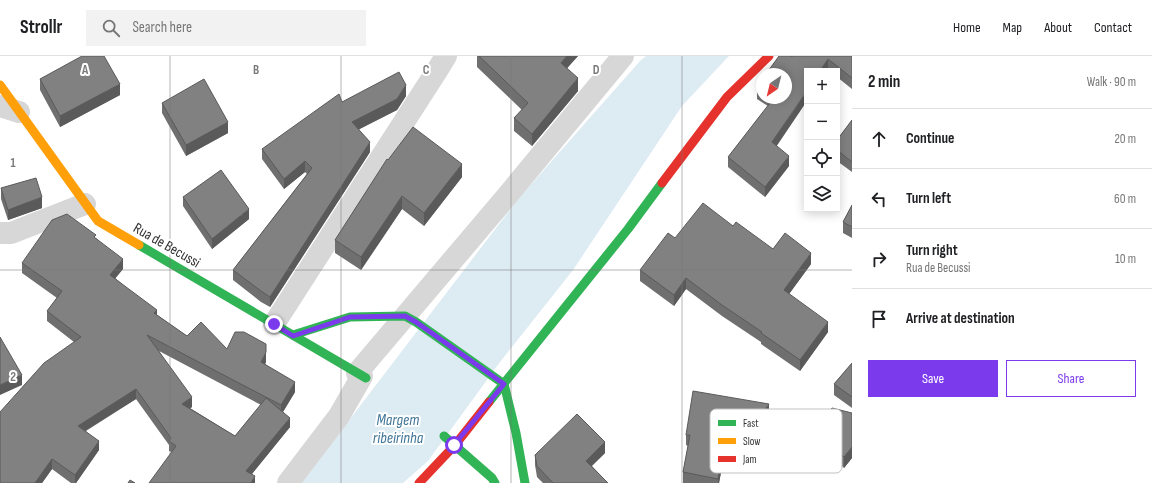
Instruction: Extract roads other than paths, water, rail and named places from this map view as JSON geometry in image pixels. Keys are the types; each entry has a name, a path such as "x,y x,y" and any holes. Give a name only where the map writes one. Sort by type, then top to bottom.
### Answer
{"street":[{"path":"274,324 446,56"},
{"path":"288,483 339,416 361,376 411,319 623,56"},
{"path":"419,483 454,445 501,382 628,229 727,97 769,56"},
{"name":"Rua de Becussi","path":"0,85 10,109 98,221 361,376"},
{"path":"0,233 11,233 85,204"},
{"path":"293,336 350,317 411,319 501,382 516,433 525,483"},
{"path":"444,436 492,478 495,483"}],"water":[{"name":"Margem ribeirinha","path":"646,56 729,56 682,106 573,270 500,362 428,461 403,483 301,483 519,198"}]}
